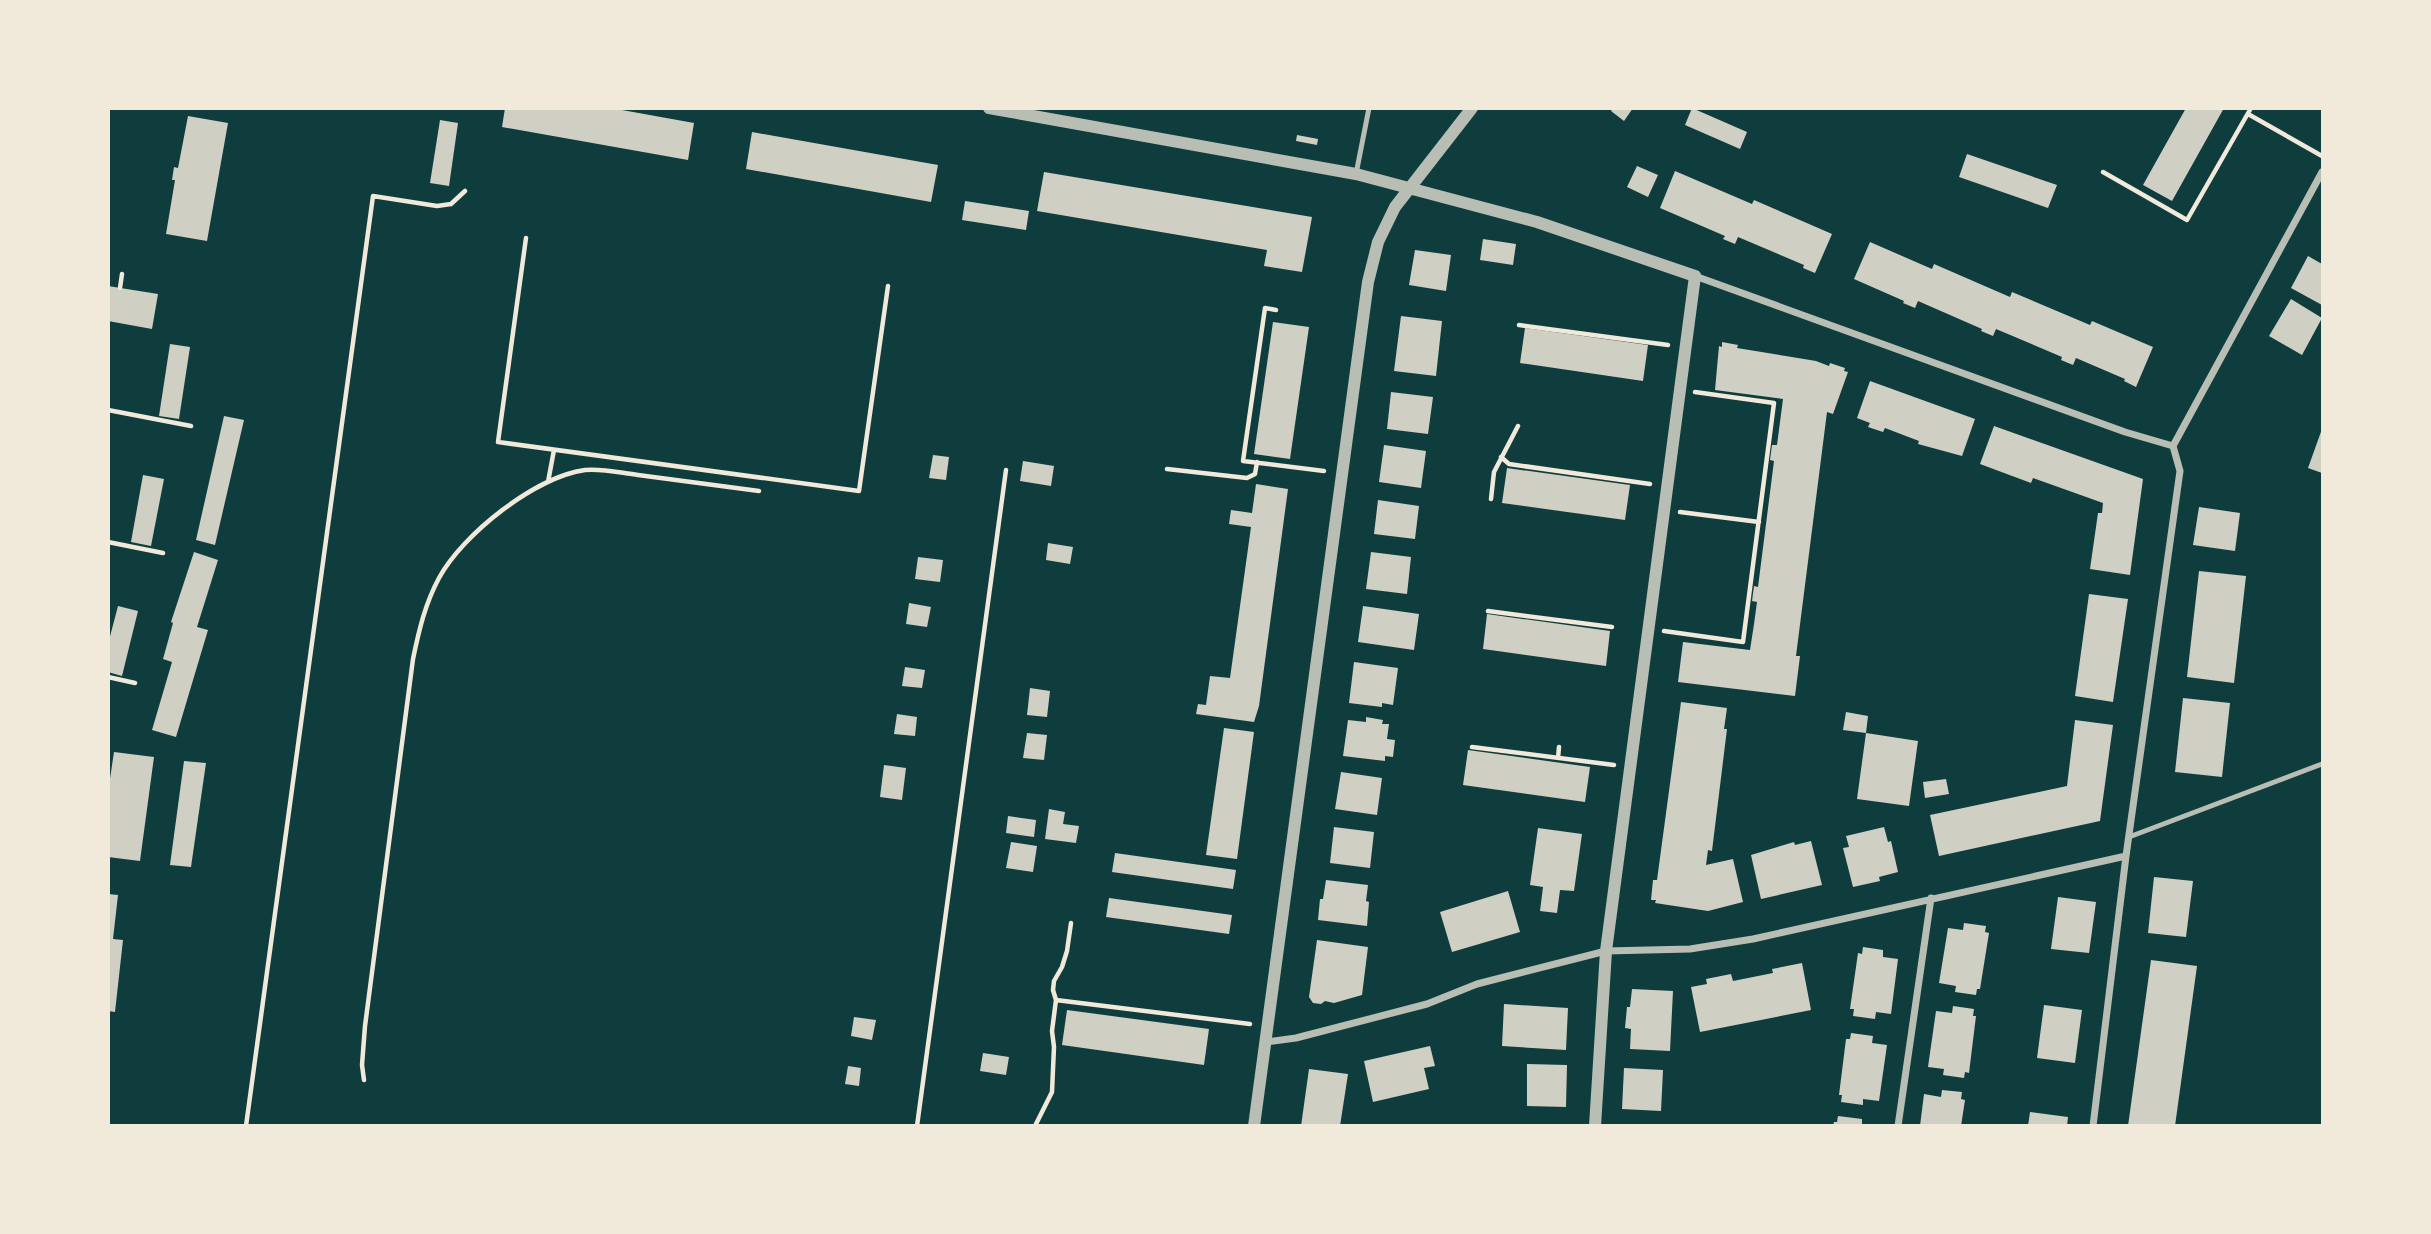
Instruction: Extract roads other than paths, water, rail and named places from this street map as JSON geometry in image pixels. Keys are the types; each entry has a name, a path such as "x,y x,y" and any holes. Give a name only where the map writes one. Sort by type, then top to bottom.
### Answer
{"street":[{"path":"989,108 1356,174 1537,222 1695,276 2125,432 2173,446"},
{"path":"1254,1125 1368,282 1378,242 1395,207 1472,108"},
{"path":"2093,1125 2126,856 2180,471 2173,446 2322,172"},
{"path":"1595,1125 1606,951 1695,276"},
{"path":"1266,1042 1296,1038 1427,1004 1477,984 1606,951 1690,949 1753,939 2126,856"},
{"path":"1898,1125 1931,898"}],"lane":[{"path":"1356,174 1369,108"},
{"path":"2129,837 2322,764"}]}
